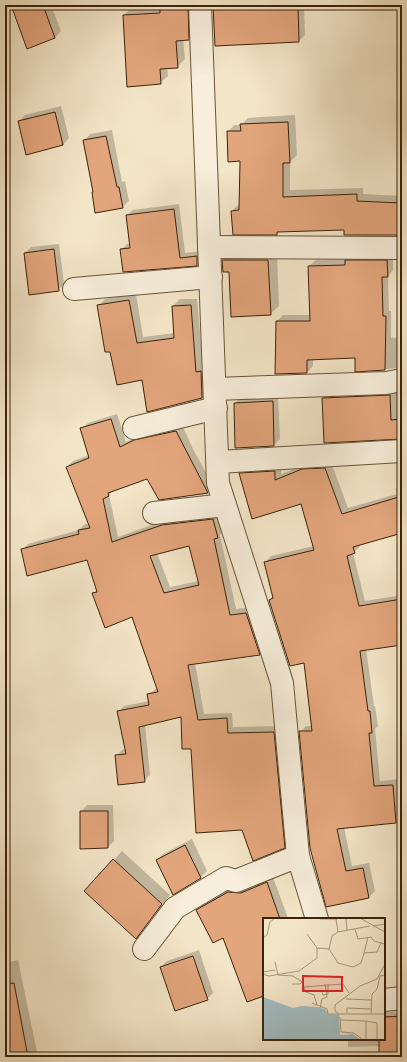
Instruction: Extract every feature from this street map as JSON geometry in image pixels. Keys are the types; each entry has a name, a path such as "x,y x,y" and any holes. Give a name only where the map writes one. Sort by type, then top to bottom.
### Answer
{"street":[{"path":"200,5 218,482 282,683 298,856 317,918"},
{"path":"209,247 402,248"},
{"path":"74,289 211,278"},
{"path":"134,428 215,398 386,383 402,380"},
{"path":"218,462 402,451"},
{"path":"154,513 225,505"},
{"path":"144,949 175,908 226,878 236,881 298,856"},
{"path":"385,1000 402,998"}],"building":[{"path":"11,5 43,5 55,38 27,49"},
{"path":"213,5 298,5 299,42 215,46"},
{"path":"188,6 189,40 176,41 178,68 160,69 161,84 127,87 123,15 160,13 160,8"},
{"path":"55,112 63,145 26,155 18,121"},
{"path":"288,122 290,163 283,163 283,197 357,194 357,201 401,203 400,235 344,235 344,230 277,232 277,235 233,235 231,211 239,210 240,161 228,162 227,131 241,131 240,124"},
{"path":"106,136 123,208 95,213 93,192 83,140"},
{"path":"174,209 180,258 197,256 197,266 123,272 120,249 130,248 126,215"},
{"path":"54,249 59,291 29,295 24,253"},
{"path":"222,260 268,260 271,315 231,317 229,272 223,272"},
{"path":"345,260 387,260 388,277 382,277 383,316 386,316 385,370 355,372 355,358 307,360 307,373 275,374 276,321 310,321 308,266 345,265"},
{"path":"129,300 137,343 174,338 172,306 191,305 196,372 201,371 202,398 147,412 142,380 117,385 110,352 105,352 97,305"},
{"path":"390,395 391,420 402,419 402,439 324,443 322,398"},
{"path":"273,401 274,446 235,448 234,403"},
{"path":"111,419 120,447 134,440 176,431 208,493 159,500 147,479 108,493 109,496 103,499 112,542 162,525 213,519 218,538 214,539 230,615 246,613 260,655 188,665 198,720 227,718 228,733 274,732 285,848 253,861 242,830 196,833 191,749 182,749 181,717 139,727 145,782 118,785 115,755 126,754 117,711 149,705 147,694 158,692 132,617 105,628 92,593 97,592 87,560 27,576 21,549 79,534 78,530 90,528 66,467 89,458 80,428","holes":["189,546 199,585 164,593 150,556"]},
{"path":"325,468 342,514 402,496 402,533 353,547 355,553 347,556 359,606 402,599 402,645 360,651 368,711 370,711 372,733 369,733 374,786 393,785 396,823 337,829 346,871 363,868 369,898 326,907 310,848 299,731 312,731 304,663 290,666 269,600 273,598 264,562 314,550 301,504 252,519 239,473 275,471 275,480 302,469"},
{"path":"80,811 108,811 108,848 80,849"},
{"path":"185,845 201,878 173,895 156,860"},
{"path":"113,859 162,904 136,939 84,891"},
{"path":"267,882 280,918 263,918 263,996 247,1002 223,938 213,943 196,910 228,892 241,893"},
{"path":"193,956 208,1000 175,1011 160,967"},
{"path":"14,983 28,1057 5,1057 5,984"},
{"path":"402,1016 402,1057 379,1057 379,1040 385,1040 385,1017"}]}
